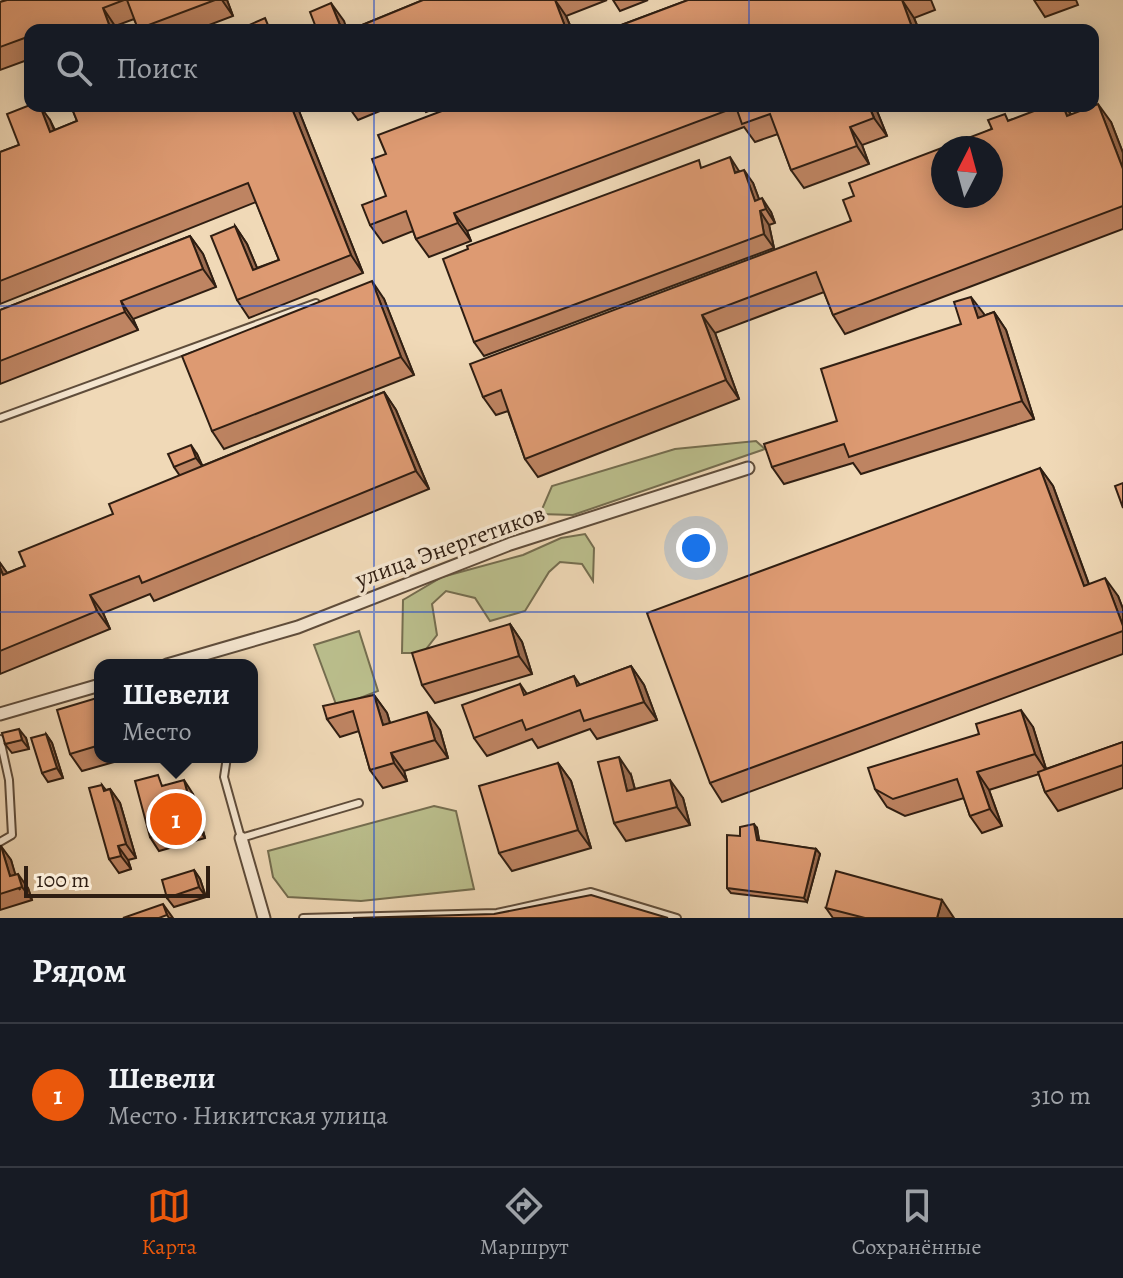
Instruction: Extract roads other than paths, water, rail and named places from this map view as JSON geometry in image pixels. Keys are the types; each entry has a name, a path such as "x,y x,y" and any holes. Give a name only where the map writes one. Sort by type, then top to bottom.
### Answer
{"street":[{"name":"улица Энергетиков","path":"188,659 298,627 510,544 748,468"},
{"path":"0,714 94,687"},
{"path":"241,838 264,918"}],"lane":[{"path":"0,418 318,303"},
{"path":"0,739 9,780 12,835 0,842"},
{"path":"226,763 224,777 241,838 359,803"},
{"path":"303,918 497,913 591,892 677,918"}],"place":[{"name":"Шевели","path":"176,819"}]}
